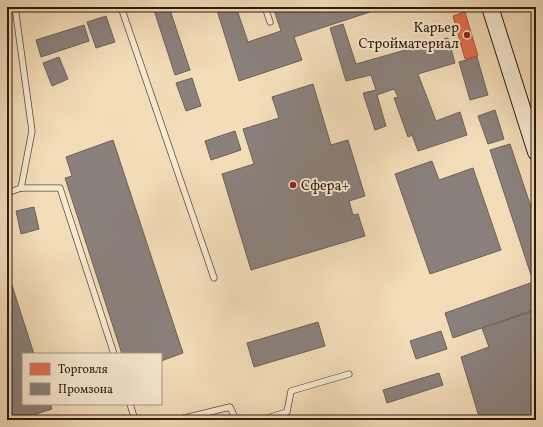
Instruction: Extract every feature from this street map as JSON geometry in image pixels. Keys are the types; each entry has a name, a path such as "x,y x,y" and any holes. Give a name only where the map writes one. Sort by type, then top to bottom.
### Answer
{"street":[{"path":"490,7 536,152"}],"lane":[{"path":"16,7 32,131 21,188"},
{"path":"121,7 214,278"},
{"path":"265,7 270,22"},
{"path":"7,193 21,188 60,188 114,353"},
{"path":"261,420 287,412 291,391 349,374"},
{"path":"130,405 135,420"},
{"path":"176,420 230,407 236,420"}],"building: Торговля":[{"path":"465,12 478,56 465,59 453,16"}],"building: Промзона":[{"path":"153,7 169,7 190,70 175,75"},
{"path":"216,7 236,7 248,42 281,31 273,7 372,7 373,11 294,37 302,60 239,81"},
{"path":"106,16 115,42 96,48 87,22"},
{"path":"343,24 356,64 448,38 455,63 418,74 436,121 460,112 467,135 418,151 412,135 408,137 394,98 398,97 394,89 377,95 386,126 375,130 363,93 376,90 371,75 346,81 330,28"},
{"path":"84,25 89,41 41,57 36,40"},
{"path":"59,57 68,79 52,86 43,63"},
{"path":"477,57 488,95 470,100 459,62"},
{"path":"192,78 201,106 186,111 176,83"},
{"name":"Сфера+","path":"313,84 331,145 348,140 365,196 349,201 353,215 358,214 365,236 251,270 222,174 254,164 243,129 279,118 272,97"},
{"path":"495,110 504,139 488,144 478,116"},
{"path":"235,131 241,150 211,160 205,141"},
{"path":"113,140 183,353 162,361 162,353 122,353 65,178 72,176 66,157"},
{"path":"510,144 536,222 536,273 531,275 490,150"},
{"path":"432,161 439,180 473,168 501,250 430,274 395,174"},
{"path":"34,207 39,229 21,234 16,211"},
{"path":"9,276 34,353 22,353 22,405 50,405 52,409 18,420 7,420 7,277"},
{"path":"536,281 536,309 453,338 445,313"},
{"path":"536,310 536,420 480,420 461,357 489,347 482,328"},
{"path":"318,322 325,346 254,367 247,343"},
{"path":"441,331 447,349 416,359 410,341"},
{"path":"439,373 443,385 387,403 383,390"}],"place":[{"name":"Карьер Стройматериал","path":"467,35"},
{"name":"Сфера+","path":"293,185"}]}
